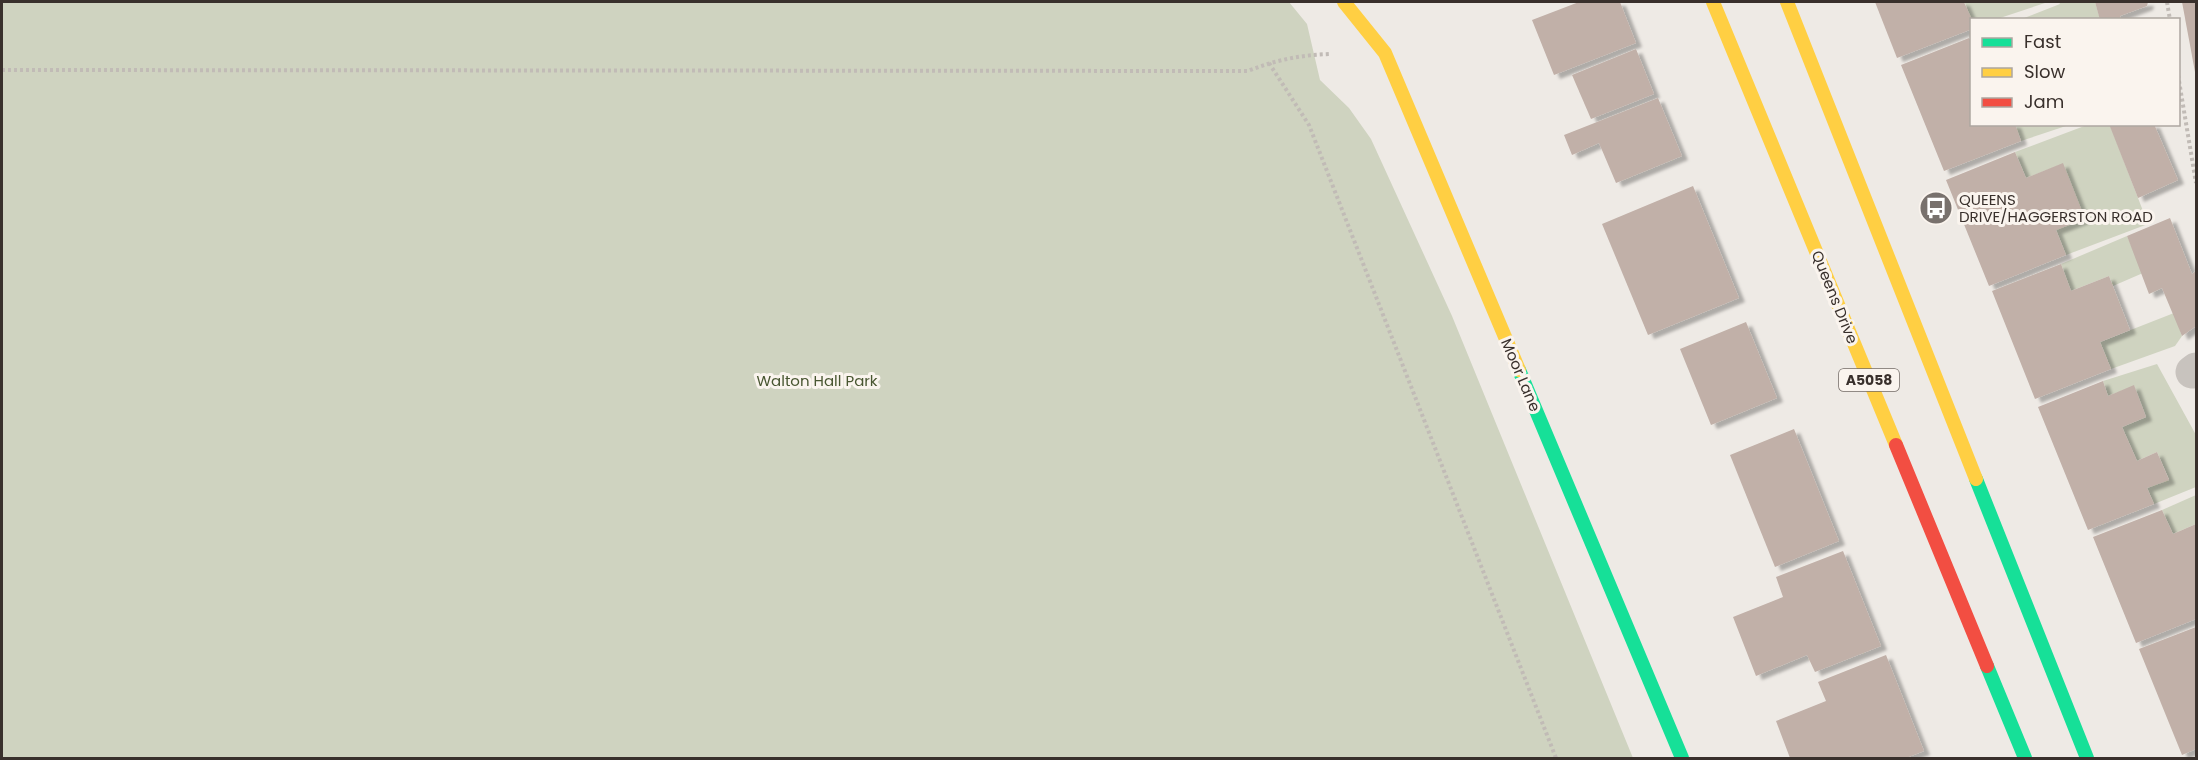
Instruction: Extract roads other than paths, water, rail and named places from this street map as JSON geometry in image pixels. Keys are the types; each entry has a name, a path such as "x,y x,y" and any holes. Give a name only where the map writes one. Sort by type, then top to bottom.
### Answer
{"main road":[{"name":"Moor Lane","path":"1344,2 1385,53 1682,759"},
{"name":"Queens Drive","path":"1713,2 2025,759"},
{"path":"1787,2 2087,759"}],"place":[{"name":"QUEENS DRIVE/HAGGERSTON ROAD","path":"1936,208"}],"park label":[{"name":"Walton Hall Park","path":"817,380"}]}
